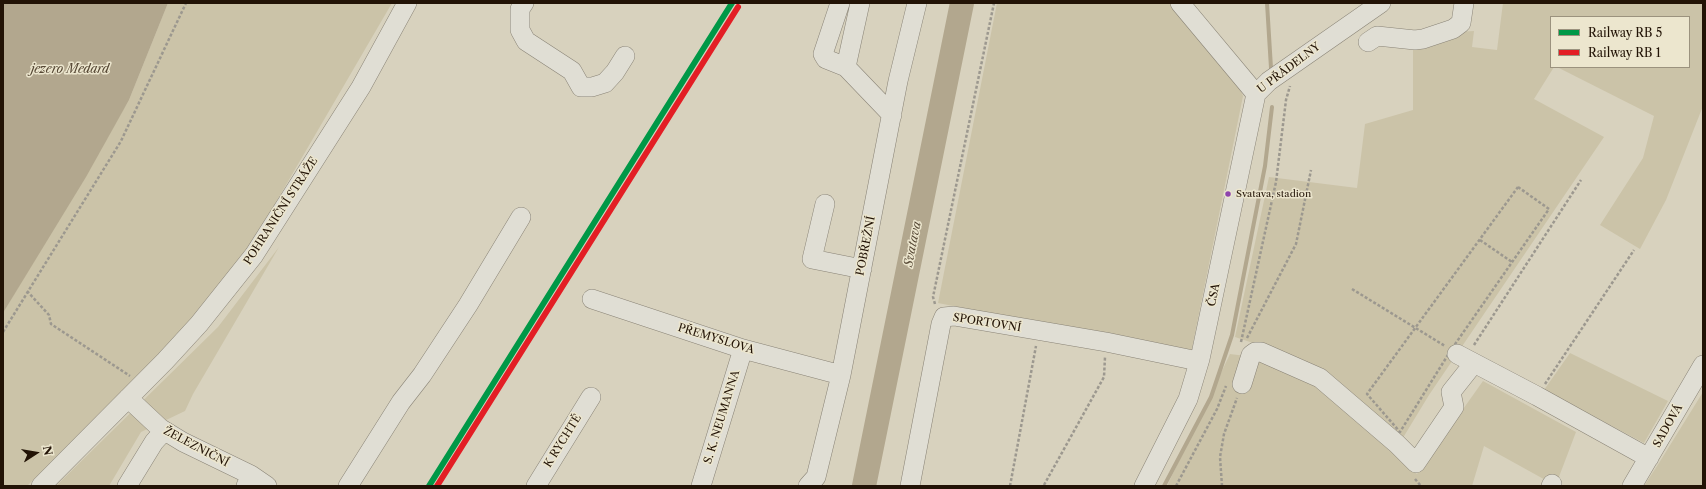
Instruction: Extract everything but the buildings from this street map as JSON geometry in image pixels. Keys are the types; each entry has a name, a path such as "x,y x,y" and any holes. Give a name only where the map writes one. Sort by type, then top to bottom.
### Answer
{"street":[{"name":"POHRANIČNÍ STRÁŽE","path":"41,486 200,324 254,255 361,87 407,3"},
{"path":"524,3 520,9 520,30 526,41 572,71 581,87 592,87 605,83 615,72 625,56"},
{"path":"840,3 823,54 826,59 846,67 892,115"},
{"path":"846,67 860,3"},
{"name":"POBŘEŽNÍ","path":"808,486 816,477 842,374 898,81 917,3"},
{"name":"U PŘÁDELNY","path":"1180,3 1258,92 1285,78 1381,3"},
{"path":"1368,42 1377,36 1415,40 1423,39 1453,29 1461,23 1464,3"},
{"name":"ČSA","path":"1144,486 1188,399 1200,359 1258,92"},
{"path":"825,204 812,259 862,270"},
{"path":"348,486 401,402 422,375 468,305 521,217"},
{"name":"PŘEMYSLOVA","path":"592,299 743,349 842,374"},
{"name":"SPORTOVNÍ","path":"910,486 940,324 944,317 954,316 1038,332 1106,342 1193,360 1200,359"},
{"name":"S. K. NEUMANNA","path":"701,486 743,349"},
{"path":"1235,382 1251,355 1255,352 1261,352 1320,378 1397,444 1416,463 1454,407 1451,392 1462,356 1649,458"},
{"name":"SADOVÁ","path":"1632,486 1703,365"},
{"name":"K RYCHTĚ","path":"536,486 591,397"},
{"name":"ŽELEZNIČNÍ","path":"128,398 164,431 249,481 267,486"},
{"path":"127,486 154,442 164,431"}],"path":[{"path":"3,332 121,141 186,3"},
{"path":"944,317 935,308 933,297 994,3"},
{"path":"1285,78 1286,100 1274,190 1242,346 1296,244 1311,170"},
{"path":"1462,356 1512,262 1549,209 1518,187 1367,394 1400,432 1462,356 1581,180"},
{"path":"1480,240 1512,262"},
{"path":"1537,396 1634,250"},
{"path":"1352,289 1462,356"},
{"path":"27,291 49,315 51,324 142,384"},
{"path":"1010,486 1038,332"},
{"path":"1044,484 1104,377 1106,342"},
{"path":"1176,486 1217,409 1235,382"},
{"path":"1222,486 1220,457 1235,382"}],"shaded area":[{"path":"168,3 392,3 237,269 126,390 27,486 3,486 3,313 129,100"},
{"path":"997,3 1173,3 1239,86 1243,96 1191,353 938,303"},
{"path":"1503,3 1703,3 1703,106 1666,200 1640,249 1600,225 1643,158 1654,116 1559,68 1690,68 1690,16 1550,16 1550,68 1553,68 1534,99 1604,137 1429,395 1401,441 1277,351 1235,337 1269,177 1357,188 1365,124 1413,110 1413,49 1457,32 1474,31 1472,47 1497,50"},
{"path":"279,247 193,394 185,411 141,432 109,486 56,486 218,327"},
{"path":"1570,353 1668,401 1644,443 1544,390"},
{"path":"1230,354 1269,359 1322,383 1417,474 1483,381 1576,432 1557,482 1549,482 1484,446 1472,486 1167,486"},
{"path":"1703,392 1703,486 1644,486 1659,463"}],"water":[{"name":"jezero Medard","path":"3,3 168,3 129,100 86,177 3,313"}],"waterway":[{"name":"Svatava","path":"864,486 962,3"},
{"path":"1267,3 1271,68"},
{"path":"1164,486 1211,397 1232,335 1265,166 1272,107"}],"transit line":[{"path":"429,486 732,3"},
{"path":"437,486 738,7"}],"place":[{"name":"Svatava, stadion","path":"1228,194"}]}
